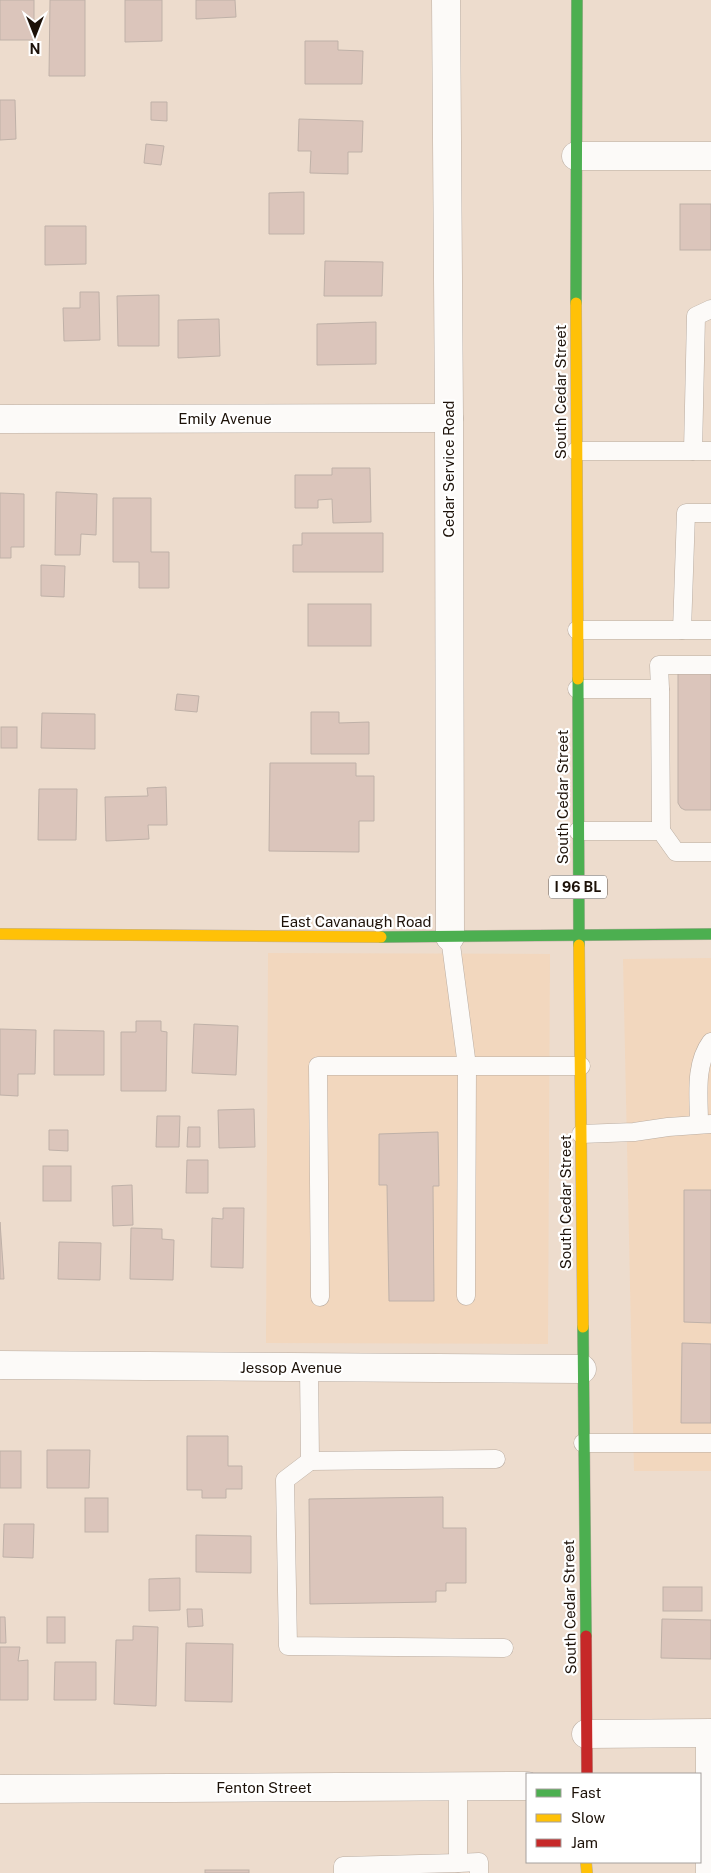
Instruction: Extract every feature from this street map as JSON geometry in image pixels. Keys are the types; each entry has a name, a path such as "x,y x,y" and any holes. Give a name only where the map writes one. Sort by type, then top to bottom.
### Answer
{"main road":[{"name":"South Cedar Street","path":"577,0 577,689 587,1773"},
{"name":"East Cavanaugh Road","path":"0,934 450,938 711,934"}],"street":[{"name":"Cedar Service Road","path":"446,0 450,938"},
{"path":"576,156 711,156"},
{"name":"Emily Avenue","path":"0,419 449,418"},
{"name":"Jessop Avenue","path":"0,1366 582,1369"},
{"path":"586,1734 708,1733"},
{"name":"Fenton Street","path":"0,1789 526,1786"}],"lane":[{"path":"576,450 702,451 696,316 711,309"},
{"path":"682,630 686,513 711,513"},
{"path":"577,630 711,630"},
{"path":"711,665 659,665 661,831 676,852 711,852"},
{"path":"577,689 660,689"},
{"path":"578,832 661,831"},
{"path":"450,938 467,1066 466,1296"},
{"path":"580,1134 634,1132 705,1124 700,1063 705,1050 711,1042"},
{"path":"320,1297 318,1066 581,1066"},
{"path":"309,1368 310,1461"},
{"path":"583,1443 711,1442"},
{"path":"496,1459 310,1461 285,1480 288,1646 504,1648"},
{"path":"705,1873 708,1733"},
{"path":"458,1787 458,1863"},
{"path":"343,1873 343,1866 479,1862 479,1873"}],"shaded area":[{"path":"268,953 550,954 548,1344 266,1343"},
{"path":"711,958 711,1471 634,1471 623,959"}],"building":[{"path":"0,0 34,0 34,40 0,40"},
{"path":"50,0 85,0 85,76 49,76"},
{"path":"125,0 162,0 162,41 125,42"},
{"path":"196,0 235,0 236,17 196,19"},
{"path":"305,41 338,41 338,50 363,51 362,84 305,84"},
{"path":"0,100 15,100 16,139 0,140"},
{"path":"151,102 167,102 167,121 151,120"},
{"path":"299,119 363,121 362,152 348,152 348,174 310,173 311,151 298,151"},
{"path":"146,144 164,146 161,165 144,163"},
{"path":"304,192 304,234 269,234 269,193"},
{"path":"680,204 711,204 711,250 680,250"},
{"path":"45,226 86,226 86,264 45,265"},
{"path":"325,261 383,262 382,296 324,296"},
{"path":"80,292 99,292 100,340 64,341 63,308 80,308"},
{"path":"159,295 159,346 118,346 117,296"},
{"path":"219,319 220,356 178,358 178,320"},
{"path":"376,322 376,364 317,365 317,324"},
{"path":"332,468 370,468 371,522 333,523 332,499 318,500 318,508 295,508 295,475 332,475"},
{"path":"56,492 97,494 96,535 81,534 80,555 55,555"},
{"path":"0,493 24,494 24,547 11,547 11,558 0,558"},
{"path":"113,498 151,498 151,552 169,552 169,588 139,588 139,562 113,562"},
{"path":"302,533 383,533 383,572 293,572 293,545 302,545"},
{"path":"41,565 65,566 64,597 41,596"},
{"path":"308,604 371,604 371,646 308,646"},
{"path":"678,673 711,673 711,810 685,810 678,803"},
{"path":"177,694 199,696 197,712 175,710"},
{"path":"311,712 339,712 339,723 369,722 369,754 311,754"},
{"path":"42,713 95,714 95,749 41,748"},
{"path":"1,727 17,727 17,748 1,748"},
{"path":"270,763 356,763 356,776 374,776 374,821 359,821 359,852 269,851"},
{"path":"166,787 167,825 148,825 149,839 106,841 105,797 148,796 147,788"},
{"path":"39,789 77,789 76,840 38,840"},
{"path":"136,1021 161,1021 161,1031 167,1032 166,1091 121,1091 121,1032 136,1032"},
{"path":"194,1024 238,1026 236,1075 192,1073"},
{"path":"0,1029 36,1030 35,1074 18,1074 18,1096 0,1095"},
{"path":"54,1030 104,1031 104,1075 54,1075"},
{"path":"254,1109 255,1147 219,1148 218,1110"},
{"path":"157,1116 180,1116 179,1147 156,1147"},
{"path":"188,1127 200,1127 200,1147 187,1147"},
{"path":"49,1130 68,1130 68,1151 49,1150"},
{"path":"438,1132 439,1186 433,1186 434,1301 389,1301 387,1185 379,1185 379,1134"},
{"path":"187,1160 208,1160 208,1193 186,1193"},
{"path":"43,1166 71,1166 71,1201 43,1201"},
{"path":"132,1185 133,1225 113,1226 112,1186"},
{"path":"684,1190 711,1190 711,1323 684,1322"},
{"path":"223,1208 244,1208 243,1268 211,1267 212,1218 223,1219"},
{"path":"0,1222 4,1279 0,1279"},
{"path":"131,1228 162,1229 162,1239 174,1240 173,1280 130,1279"},
{"path":"59,1242 101,1243 100,1280 58,1279"},
{"path":"682,1343 711,1344 711,1423 681,1423"},
{"path":"187,1436 228,1436 228,1466 242,1466 242,1489 226,1489 226,1498 202,1498 202,1490 187,1490"},
{"path":"47,1450 90,1450 89,1488 47,1488"},
{"path":"0,1451 21,1451 21,1488 0,1488"},
{"path":"443,1497 443,1528 466,1528 466,1583 446,1583 446,1591 436,1591 436,1602 310,1604 309,1499"},
{"path":"85,1498 108,1498 108,1532 85,1532"},
{"path":"4,1524 34,1524 33,1558 3,1557"},
{"path":"196,1535 251,1536 251,1573 196,1572"},
{"path":"180,1578 180,1610 149,1611 149,1579"},
{"path":"663,1587 702,1587 702,1611 663,1611"},
{"path":"187,1609 202,1609 203,1626 188,1627"},
{"path":"0,1617 5,1617 6,1643 0,1643"},
{"path":"47,1617 65,1617 65,1643 47,1643"},
{"path":"662,1619 711,1620 711,1659 661,1658"},
{"path":"133,1626 158,1627 156,1706 114,1704 116,1640 133,1640"},
{"path":"186,1643 233,1644 232,1702 185,1701"},
{"path":"0,1647 20,1647 18,1661 28,1660 28,1700 0,1700"},
{"path":"55,1662 96,1662 96,1700 54,1700"},
{"path":"205,1870 249,1870 249,1873 205,1873"}],"traffic: fast":[{"path":"576,303 577,0"},
{"path":"578,679 579,945"},
{"path":"381,937 711,934"},
{"path":"583,1327 586,1636"}],"traffic: slow":[{"path":"576,303 578,679"},
{"path":"0,934 381,937"},
{"path":"579,945 583,1327"},
{"path":"586,1863 587,1873"}],"traffic: jam":[{"path":"586,1636 587,1773"}]}
